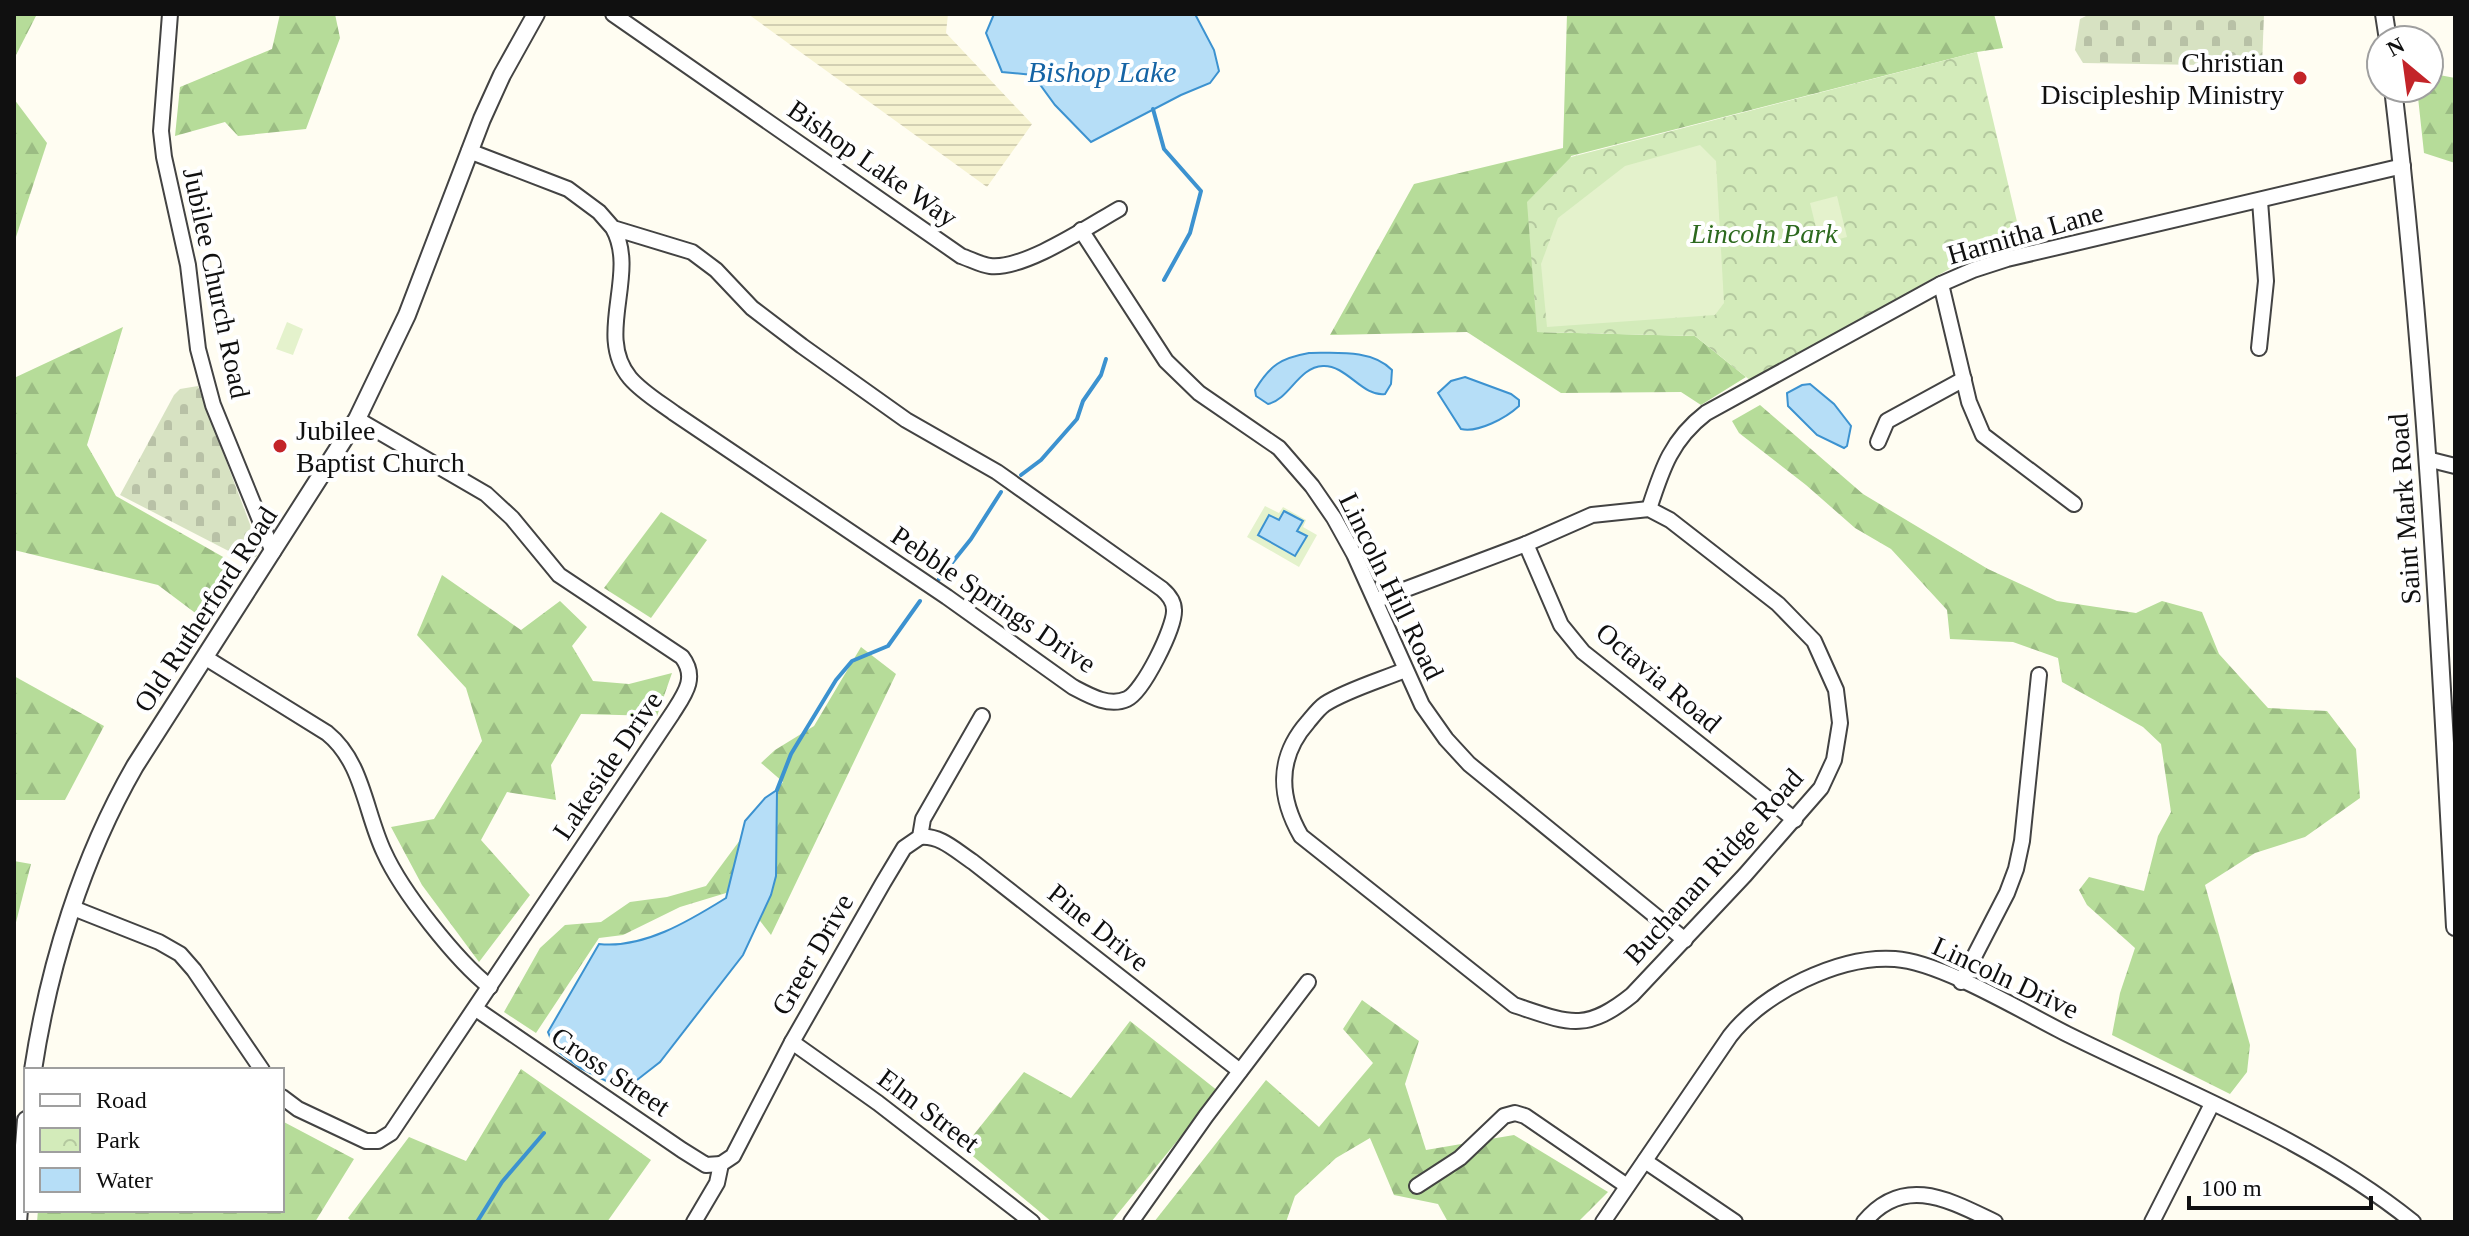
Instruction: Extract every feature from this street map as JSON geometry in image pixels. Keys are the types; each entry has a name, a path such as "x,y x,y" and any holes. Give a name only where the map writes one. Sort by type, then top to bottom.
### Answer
{"street":[{"name":"Jubilee Church Road","path":"170,14 161,131 188,265 198,349 213,405 273,552"},
{"name":"Old Rutherford Road","path":"33,1068 46,1006 73,908 97,840 122,788 357,419 407,315 469,151 502,75 536,14"},
{"name":"Bishop Lake Way","path":"613,14 961,256 989,266 1010,266 1119,209"},
{"name":"Saint Mark Road","path":"2395,104 2427,459 2455,927"},
{"name":"Pebble Springs Drive","path":"469,151 568,189 599,212 613,228 621,256 615,323 618,352 627,374 645,392 1073,687 1089,696 1111,702 1132,696 1143,682 1173,624 1173,602 1162,589 997,472 918,428 815,356 752,308 700,257 683,248 613,228"},
{"name":"Harnitha Lane","path":"1649,509 1664,462 1691,424 1941,284 2007,259 2403,166"},
{"path":"2259,348 2266,281 2260,201"},
{"name":"Lincoln Hill Road","path":"1081,230 1166,361 1199,393 1279,448 1312,486 1334,518 1377,600 1422,705 1446,739 1469,764 1685,940"},
{"path":"1941,284 1969,402 1983,435 2074,504"},
{"path":"1878,442 1887,421 1964,379"},
{"name":"Lakeside Drive","path":"284,1098 298,1109 362,1139 378,1141 391,1133 688,687 689,668 676,652 559,575 512,518 486,494 357,419"},
{"path":"2427,459 2455,466"},
{"path":"1377,600 1526,544 1592,515 1649,509"},
{"name":"Buchanan Ridge Road","path":"1405,670 1324,704 1303,727 1286,756 1284,784 1289,815 1301,836 1514,1005 1579,1022 1609,1014 1632,995 1685,940 1821,788 1834,760 1840,723 1836,690 1814,641 1778,604 1670,520 1649,509"},
{"name":"Octavia Road","path":"1526,544 1561,625 1583,652 1795,820"},
{"path":"206,658 327,733 342,746 354,766 378,839 395,873 470,971 490,987"},
{"path":"1961,982 2007,893 2020,856 2039,675"},
{"name":"Greer Drive","path":"694,1222 717,1183 721,1164 733,1156 792,1042 883,883 904,848 920,837 923,819 982,716"},
{"name":"Pine Drive","path":"920,837 939,839 973,862 1240,1071"},
{"path":"73,908 159,942 180,954 261,1068"},
{"name":"Lincoln Drive","path":"1603,1222 1730,1036 1748,1015 1776,994 1841,967 1868,960 1906,960 1925,965 1961,982 2314,1154 2413,1222"},
{"path":"1131,1222 1308,982"},
{"name":"Cross Street","path":"476,1009 527,1047 682,1150 706,1165 721,1164"},
{"name":"Elm Street","path":"792,1042 878,1103 1032,1222"},
{"path":"2152,1222 2212,1104"},
{"path":"1417,1186 1460,1158 1504,1116 1515,1113 1525,1116 1627,1186"},
{"path":"18,1222 24,1146"},
{"path":"1645,1161 1735,1222"},
{"path":"1864,1222 1881,1206 1915,1194 1943,1198 1995,1222"}],"shaded area":[{"path":"748,14 948,14 946,33 1032,124 987,187"}],"green space":[{"path":"14,14 37,14 14,59"},
{"path":"280,14 335,14 340,38 306,129 238,136 225,122 175,136 180,87 272,49"},
{"path":"1567,14 1994,14 2003,48 1977,52 1571,156 1537,332 1695,336 1746,377 1701,405 1681,392 1561,393 1467,332 1330,335 1414,184 1563,148"},
{"path":"2090,14 2264,14 2262,66 2083,63 2075,50 2080,19"},
{"name":"Lincoln Park","path":"1977,52 2023,247 1951,268 1751,381 1695,336 1537,332 1527,202 1571,157"},
{"path":"2445,76 2455,78 2455,163 2424,153 2419,104 2445,104"},
{"path":"14,99 47,143 14,243"},
{"path":"1700,145 1716,161 1724,303 1715,315 1547,327 1541,264 1558,218 1625,166"},
{"path":"1837,196 1847,237 1820,244 1810,203"},
{"path":"287,322 303,329 293,355 276,349"},
{"path":"123,327 87,445 116,496 239,566 198,615 158,585 14,550 14,378"},
{"path":"198,386 257,543 257,556 248,561 120,495 174,395 180,389"},
{"path":"1760,405 1863,494 1988,569 2057,601 2136,613 2162,601 2202,612 2219,654 2268,708 2327,711 2356,749 2360,798 2305,837 2255,853 2205,885 2250,1045 2247,1072 2230,1094 2112,1035 2120,993 2135,948 2087,905 2079,890 2089,877 2144,891 2158,836 2171,812 2161,744 2143,727 2062,682 2058,658 2013,642 1950,639 1947,610 1891,549 1855,528 1739,433 1732,421"},
{"path":"1265,506 1279,513 1283,507 1306,520 1303,527 1317,535 1299,567 1247,537"},
{"path":"661,512 707,540 651,618 604,588"},
{"path":"442,575 521,630 560,601 587,627 572,646 593,681 629,684 672,673 657,716 581,714 551,765 556,800 507,792 481,840 530,895 479,962 422,885 391,827 434,819 482,741 466,688 417,635"},
{"path":"861,647 896,674 771,935 736,890 680,907 623,935 599,938 536,1033 504,1012 540,948 565,925 601,922 630,902 667,897 706,886 783,782 761,763 775,750 814,726"},
{"path":"14,676 104,726 65,800 14,800"},
{"path":"14,861 31,864 14,930"},
{"path":"1362,1000 1419,1041 1405,1084 1426,1150 1514,1135 1608,1192 1578,1222 1448,1222 1438,1204 1394,1195 1370,1138 1336,1158 1295,1196 1286,1222 1154,1222 1266,1080 1319,1127 1373,1063 1343,1029"},
{"path":"1130,1021 1218,1091 1111,1222 1052,1222 963,1148 1024,1072 1071,1098"},
{"path":"521,1069 651,1160 607,1222 352,1222 348,1218 409,1137 466,1161"},
{"path":"284,1122 354,1159 315,1222 37,1222 38,1212 284,1212"}],"water":[{"name":"Bishop Lake","path":"994,14 1195,14 1214,50 1219,71 1210,83 1091,142 1055,105 1033,75 1002,72 986,33"},
{"path":"1309,353 1342,353 1374,358 1392,370 1391,384 1385,394 1377,394 1340,370 1323,366 1300,377 1276,401 1268,404 1256,396 1255,390 1271,369 1291,357"},
{"path":"1465,377 1511,394 1519,400 1519,406 1492,424 1461,429 1438,393 1451,381"},
{"path":"1810,384 1834,404 1851,426 1844,448 1817,435 1788,406 1787,393"},
{"path":"1284,511 1303,521 1297,531 1307,536 1295,556 1258,535 1269,515 1279,520"},
{"path":"777,790 776,876 771,895 743,955 660,1062 637,1080 620,1088 580,1068 555,1049 548,1032 599,944 649,938 726,898 745,821 765,798"}],"waterway":[{"path":"1153,109 1164,149 1201,191 1190,233 1164,280"},
{"path":"1021,475 1041,460 1077,419 1083,401 1101,375 1106,359"},
{"path":"939,579 971,539 1001,492"},
{"path":"777,790 791,754 836,680 852,661 888,646 920,601"},
{"path":"477,1222 502,1182 544,1133"}],"place":[{"name":"Christian Discipleship Ministry","path":"2300,78"},
{"name":"Jubilee Baptist Church","path":"280,446"}]}
